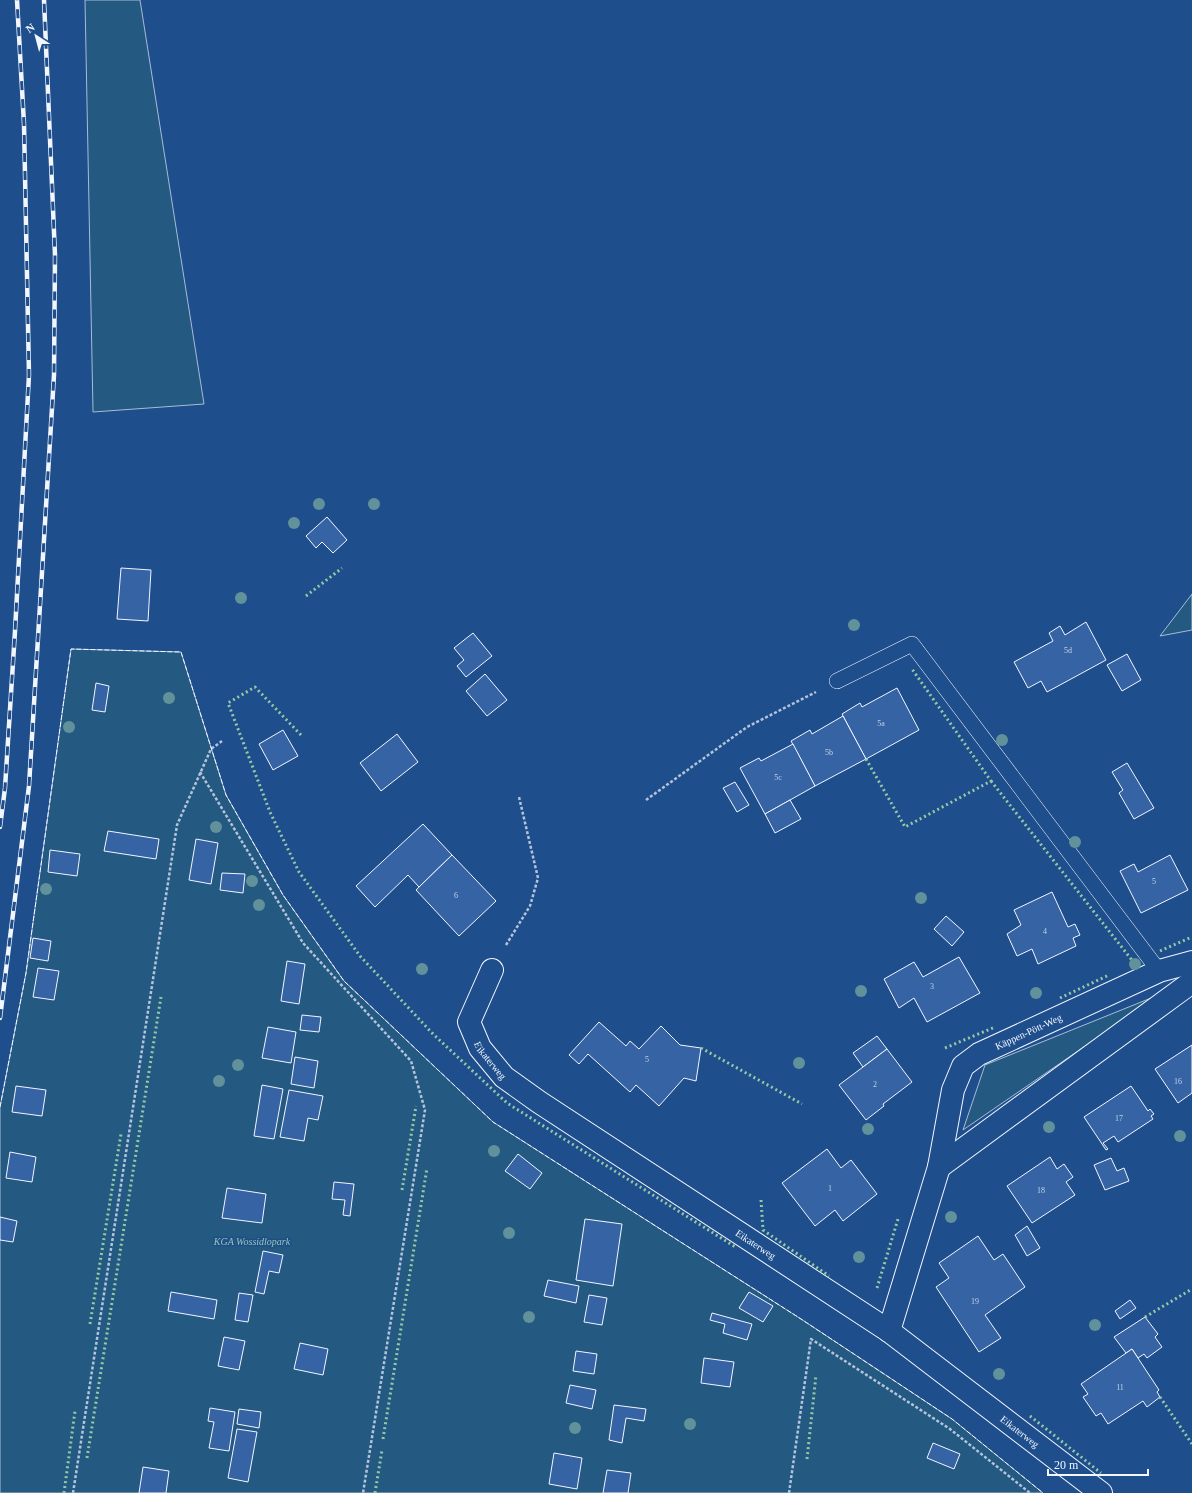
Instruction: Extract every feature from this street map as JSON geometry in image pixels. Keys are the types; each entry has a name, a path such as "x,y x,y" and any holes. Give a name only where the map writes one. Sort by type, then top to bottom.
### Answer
{"street":[{"name":"Käppen-Pött-Weg","path":"889,1331 939,1167 953,1090 962,1066 980,1054 1159,971 1192,962"},
{"name":"Eikaterweg","path":"492,970 469,1022 480,1048 504,1077 539,1102 889,1331 1101,1493"},
{"path":"939,1167 1192,982"}],"lane":[{"path":"837,681 912,644 1159,971"}],"path":[{"path":"646,800 746,727 837,681"},
{"path":"73,1493 177,825 211,749 222,740"},
{"path":"200,772 303,943 411,1061 425,1110 363,1493"},
{"path":"492,970 530,906 538,878 519,797"},
{"path":"789,1493 811,1339 950,1428 1030,1493"}],"green space":[{"path":"85,0 140,0 204,404 93,412"},
{"path":"1192,594 1192,630 1160,636"},
{"name":"KGA Wossidlopark","path":"71,649 181,652 226,795 283,895 344,981 493,1122 801,1319 952,1419 1043,1493 0,1493 0,1107 26,973"},
{"path":"1161,994 963,1130 985,1065"}],"building":[{"path":"327,517 347,540 333,553 322,542 316,548 306,536"},
{"path":"121,568 151,570 148,621 117,619"},
{"path":"1086,622 1106,660 1047,692 1041,681 1028,688 1014,662 1053,641 1049,633 1060,626 1065,635"},
{"path":"473,633 492,656 466,677 457,666 464,660 454,648"},
{"path":"1127,654 1141,680 1122,691 1107,665"},
{"path":"485,674 507,700 487,716 466,691"},
{"path":"96,683 109,686 105,712 92,710"},
{"path":"897,688 919,730 866,759 842,714 860,703 862,707"},
{"path":"843,716 866,759 815,786 791,741 810,730 812,734"},
{"path":"283,730 298,756 273,770 259,744"},
{"path":"397,734 418,762 381,791 360,763"},
{"path":"793,744 815,786 765,814 740,768 759,758 761,761"},
{"path":"1127,763 1154,808 1134,819 1119,793 1123,790 1112,772"},
{"path":"735,782 749,805 737,812 723,788"},
{"path":"790,800 801,819 775,833 765,814"},
{"path":"423,824 452,855 419,887 408,875 375,907 356,886"},
{"path":"108,831 159,839 156,859 104,851"},
{"path":"196,839 218,843 211,884 189,880"},
{"path":"50,850 80,854 77,876 48,872"},
{"path":"452,855 496,901 459,936 416,890"},
{"path":"1170,855 1188,890 1141,913 1120,871 1134,864 1138,872"},
{"path":"222,873 245,874 243,893 220,890"},
{"path":"1052,892 1068,927 1075,924 1080,935 1073,938 1076,946 1038,964 1032,949 1017,956 1007,934 1021,925 1014,910"},
{"path":"946,916 964,932 952,946 934,929"},
{"path":"33,938 51,941 48,961 30,958"},
{"path":"959,957 980,993 927,1022 914,998 899,1008 884,979 914,962 923,977"},
{"path":"287,961 305,964 299,1004 281,1001"},
{"path":"38,968 59,971 54,1000 33,997"},
{"path":"302,1015 321,1017 319,1032 300,1030"},
{"path":"599,1022 626,1046 630,1041 639,1049 661,1026 680,1045 701,1048 696,1081 684,1078 659,1106 636,1085 630,1092 588,1054 579,1064 569,1055"},
{"path":"268,1027 296,1032 291,1063 262,1058"},
{"path":"877,1036 887,1049 863,1067 853,1053"},
{"path":"1192,1045 1192,1093 1178,1103 1155,1069"},
{"path":"887,1049 912,1082 883,1104 884,1106 866,1120 839,1085"},
{"path":"295,1057 318,1061 314,1088 291,1084"},
{"path":"262,1085 283,1089 274,1139 254,1136"},
{"path":"16,1086 46,1090 42,1116 12,1112"},
{"path":"1131,1086 1148,1111 1150,1109 1154,1114 1151,1116 1153,1119 1118,1142 1114,1136 1103,1143 1108,1149 1106,1150 1084,1117"},
{"path":"289,1090 323,1096 318,1120 308,1118 304,1141 280,1137"},
{"path":"827,1149 841,1168 851,1160 877,1194 843,1221 835,1210 815,1226 782,1183"},
{"path":"10,1152 36,1157 32,1182 6,1178"},
{"path":"518,1154 542,1173 530,1189 505,1171"},
{"path":"1050,1157 1057,1169 1064,1164 1073,1177 1066,1182 1075,1195 1032,1223 1007,1186"},
{"path":"1111,1158 1117,1171 1124,1168 1129,1181 1105,1190 1094,1165"},
{"path":"334,1182 354,1184 350,1216 343,1215 345,1200 332,1199"},
{"path":"227,1188 266,1194 262,1223 222,1218"},
{"path":"0,1217 17,1221 13,1242 0,1240"},
{"path":"585,1219 622,1224 613,1286 576,1280"},
{"path":"1027,1226 1040,1248 1027,1256 1015,1235"},
{"path":"978,1236 994,1260 1003,1254 1025,1287 985,1315 1001,1338 979,1352 936,1287 949,1278 939,1263"},
{"path":"263,1251 283,1255 279,1273 269,1271 264,1294 255,1292"},
{"path":"548,1280 579,1286 576,1303 544,1296"},
{"path":"171,1292 217,1300 214,1319 168,1311"},
{"path":"749,1292 773,1306 763,1322 739,1308"},
{"path":"239,1293 253,1295 248,1322 235,1320"},
{"path":"589,1295 607,1298 602,1325 584,1322"},
{"path":"1130,1300 1136,1308 1120,1319 1115,1311"},
{"path":"712,1313 752,1324 747,1340 723,1333 725,1324 710,1320"},
{"path":"1145,1317 1158,1334 1155,1337 1162,1347 1147,1358 1144,1354 1138,1358 1132,1349 1126,1353 1114,1337"},
{"path":"224,1337 245,1341 239,1370 218,1366"},
{"path":"300,1343 328,1349 323,1375 294,1369"},
{"path":"1132,1349 1159,1390 1157,1392 1160,1397 1147,1407 1143,1401 1108,1424 1101,1413 1096,1416 1083,1397 1088,1394 1081,1384"},
{"path":"576,1351 597,1354 594,1374 573,1371"},
{"path":"704,1358 734,1362 730,1387 701,1383"},
{"path":"570,1385 596,1390 592,1409 566,1403"},
{"path":"614,1405 646,1409 644,1421 626,1418 622,1443 609,1440"},
{"path":"210,1408 235,1412 229,1451 209,1448 214,1422 208,1421"},
{"path":"239,1409 261,1412 259,1428 237,1424"},
{"path":"237,1429 257,1432 248,1482 228,1478"},
{"path":"933,1443 960,1454 954,1469 927,1458"},
{"path":"554,1453 582,1458 577,1489 549,1484"},
{"path":"143,1467 169,1471 166,1493 139,1493"},
{"path":"607,1470 631,1473 628,1493 603,1493"}],"railway":[{"path":"0,827 5,788 29,375 24,124 17,0"},
{"path":"0,1018 29,786 54,375 55,255 44,0"}],"hedge":[{"path":"306,596 342,568"},
{"path":"866,759 905,827 991,781 912,669"},
{"path":"301,735 255,687 228,703 270,812 299,872 360,956 433,1034 507,1103 737,1248"},
{"path":"991,781 1135,964"},
{"path":"1160,951 1192,937"},
{"path":"1060,998 1109,975"},
{"path":"87,1458 161,997"},
{"path":"945,1048 995,1027"},
{"path":"701,1048 802,1104"},
{"path":"402,1190 416,1106"},
{"path":"90,1324 121,1134"},
{"path":"383,1439 427,1168"},
{"path":"761,1200 763,1230 829,1276"},
{"path":"877,1288 898,1219"},
{"path":"1145,1317 1192,1289"},
{"path":"807,1459 816,1375"},
{"path":"1160,1397 1192,1444"},
{"path":"64,1493 75,1411"},
{"path":"1030,1416 1101,1473"},
{"path":"375,1493 382,1450"}],"fence":[{"path":"0,1107 26,973 71,649 181,652 226,795 283,895 344,981 493,1122 801,1319 952,1419 1043,1493"}]}
